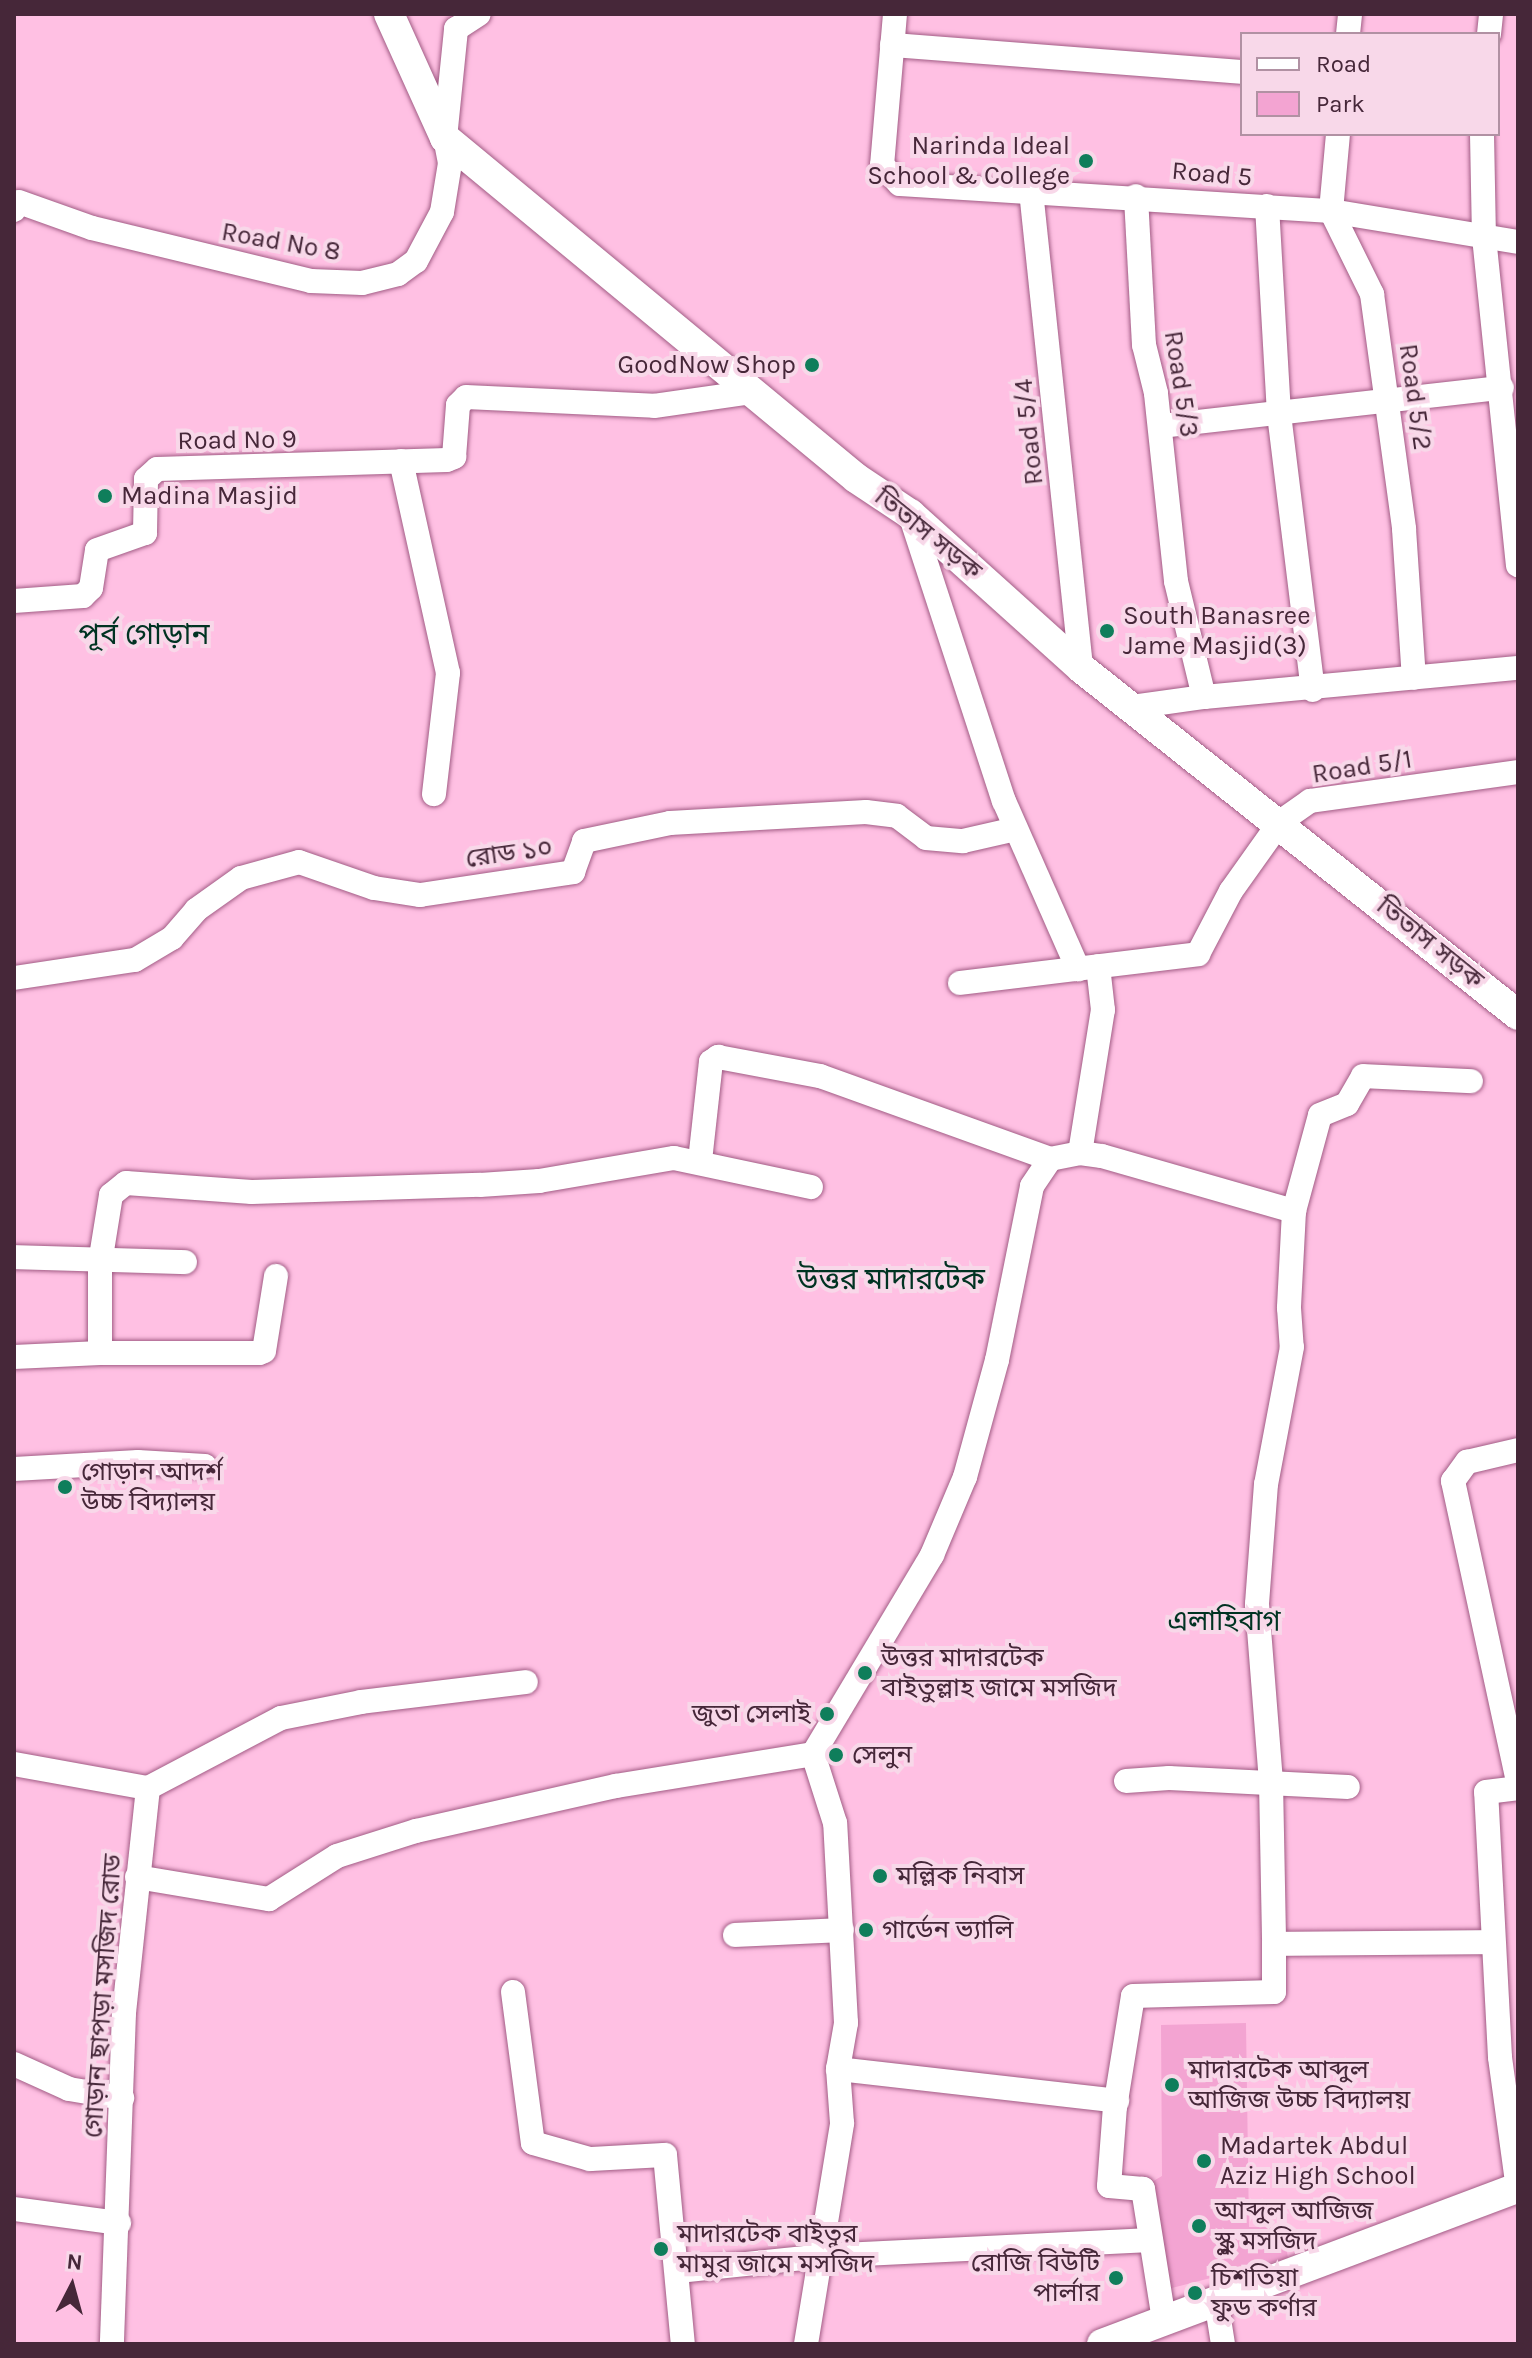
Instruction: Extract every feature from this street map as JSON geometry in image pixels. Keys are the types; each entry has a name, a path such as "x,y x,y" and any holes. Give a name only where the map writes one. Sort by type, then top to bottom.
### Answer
{"street":[{"name":"তিতাস সড়ক","path":"389,14 445,138 640,294 751,392 910,514 1081,668 1280,822 1518,1015"},
{"path":"445,138 456,29 479,14"},
{"path":"895,14 892,45 1240,72"},
{"name":"Road 5","path":"892,45 882,165 900,184 1136,196 1331,211 1518,242"},
{"path":"1331,211 1338,136"},
{"path":"1482,136 1484,237 1517,552"},
{"name":"Road No 8","path":"14,210 19,202 92,228 297,278 362,283 398,274 416,261 442,212 450,163 445,138"},
{"name":"Road 5/4","path":"1031,191 1081,668"},
{"name":"Road 5/3","path":"1136,196 1144,345 1161,426 1176,581 1204,697"},
{"path":"1267,206 1279,414 1313,690"},
{"name":"Road 5/2","path":"1331,211 1372,294 1388,404 1414,678"},
{"path":"1161,426 1388,404 1502,388"},
{"name":"Road No 9","path":"14,601 83,596 91,588 97,550 145,533 149,471 447,460 454,457 458,405 466,397 654,406 751,392"},
{"path":"401,461 448,673 434,794"},
{"path":"910,514 1016,829 1088,968 1103,1010 1080,1153"},
{"path":"1132,707 1204,697 1313,690 1518,668"},
{"name":"Road 5/1","path":"1088,968 1198,954 1231,891 1280,822 1310,801 1518,772"},
{"name":"রোড ১০","path":"14,978 135,960 172,938 196,910 241,878 299,862 374,888 420,895 573,872 584,841 670,823 866,812 897,816 926,838 963,841 1016,829"},
{"path":"960,983 1088,968"},
{"path":"700,1161 711,1062 718,1057 820,1076 1050,1159 1080,1153 1294,1211"},
{"path":"1164,2320 1143,2189 1109,2186 1117,2101 1133,1996 1274,1992 1271,1782 1258,1581 1266,1484 1292,1347 1294,1211 1320,1115 1347,1104 1363,1076 1471,1081"},
{"path":"806,2344 842,2123 838,2069 846,2023 835,1823 813,1754 932,1555 965,1477 997,1360 1032,1186 1050,1159"},
{"path":"100,1353 100,1263 111,1195 126,1183 252,1192 480,1185 539,1181 633,1162 700,1161 811,1187"},
{"path":"14,1257 100,1263 185,1262"},
{"path":"14,1357 100,1353 259,1353 264,1351 276,1276"},
{"path":"1102,2344 1518,2188 1500,2057 1486,1792 1517,1788 1517,1777 1453,1481 1467,1462 1518,1450"},
{"path":"14,1469 138,1462 205,1466"},
{"path":"14,1764 148,1788 281,1718 361,1702 526,1682"},
{"path":"137,1877 269,1899 337,1856 416,1831 616,1786 813,1754"},
{"path":"1126,1781 1271,1782 1348,1787"},
{"name":"গোড়ান ছাপড়া মসজিদ রোড","path":"112,2344 122,2098 137,1877 148,1788"},
{"path":"735,1935 842,1930"},
{"path":"1274,1944 1493,1942"},
{"path":"513,1992 533,2143 590,2159 665,2155 683,2344"},
{"path":"14,2064 69,2089 122,2098"},
{"path":"838,2069 1117,2101"},
{"path":"14,2209 119,2223"},
{"path":"678,2271 822,2256 1151,2240"},
{"path":"1216,2300 1223,2344"}],"green space":[{"path":"1246,2023 1249,2227 1283,2227 1288,2258 1168,2289 1150,2183 1162,2176 1161,2025"}],"place":[{"name":"Narinda Ideal School & College","path":"1086,161"},
{"name":"GoodNow Shop","path":"812,365"},
{"name":"Madina Masjid","path":"105,496"},
{"name":"South Banasree Jame Masjid(3)","path":"1107,631"},
{"name":"গোড়ান আদর্শ উচ্চ বিদ্যালয়","path":"65,1487"},
{"name":"উত্তর মাদারটেক বাইতুল্লাহ জামে মসজিদ","path":"865,1673"},
{"name":"জুতা সেলাই","path":"827,1714"},
{"name":"সেলুন","path":"836,1755"},
{"name":"মল্লিক নিবাস","path":"880,1876"},
{"name":"গার্ডেন ভ্যালি","path":"866,1930"},
{"name":"মাদারটেক আব্দুল আজিজ উচ্চ বিদ্যালয়","path":"1172,2085"},
{"name":"Madartek Abdul Aziz High School","path":"1204,2161"},
{"name":"আব্দুল আজিজ স্কুল মসজিদ","path":"1199,2226"},
{"name":"মাদারটেক বাইতুর মামুর জামে মসজিদ","path":"661,2249"},
{"name":"রোজি বিউটি পার্লার","path":"1116,2278"},
{"name":"চিশতিয়া ফুড কর্ণার","path":"1195,2293"}],"district":[{"name":"পূর্ব গোড়ান","path":"144,634"},
{"name":"উত্তর মাদারটেক","path":"891,1279"},
{"name":"এলাহিবাগ","path":"1224,1621"}]}
